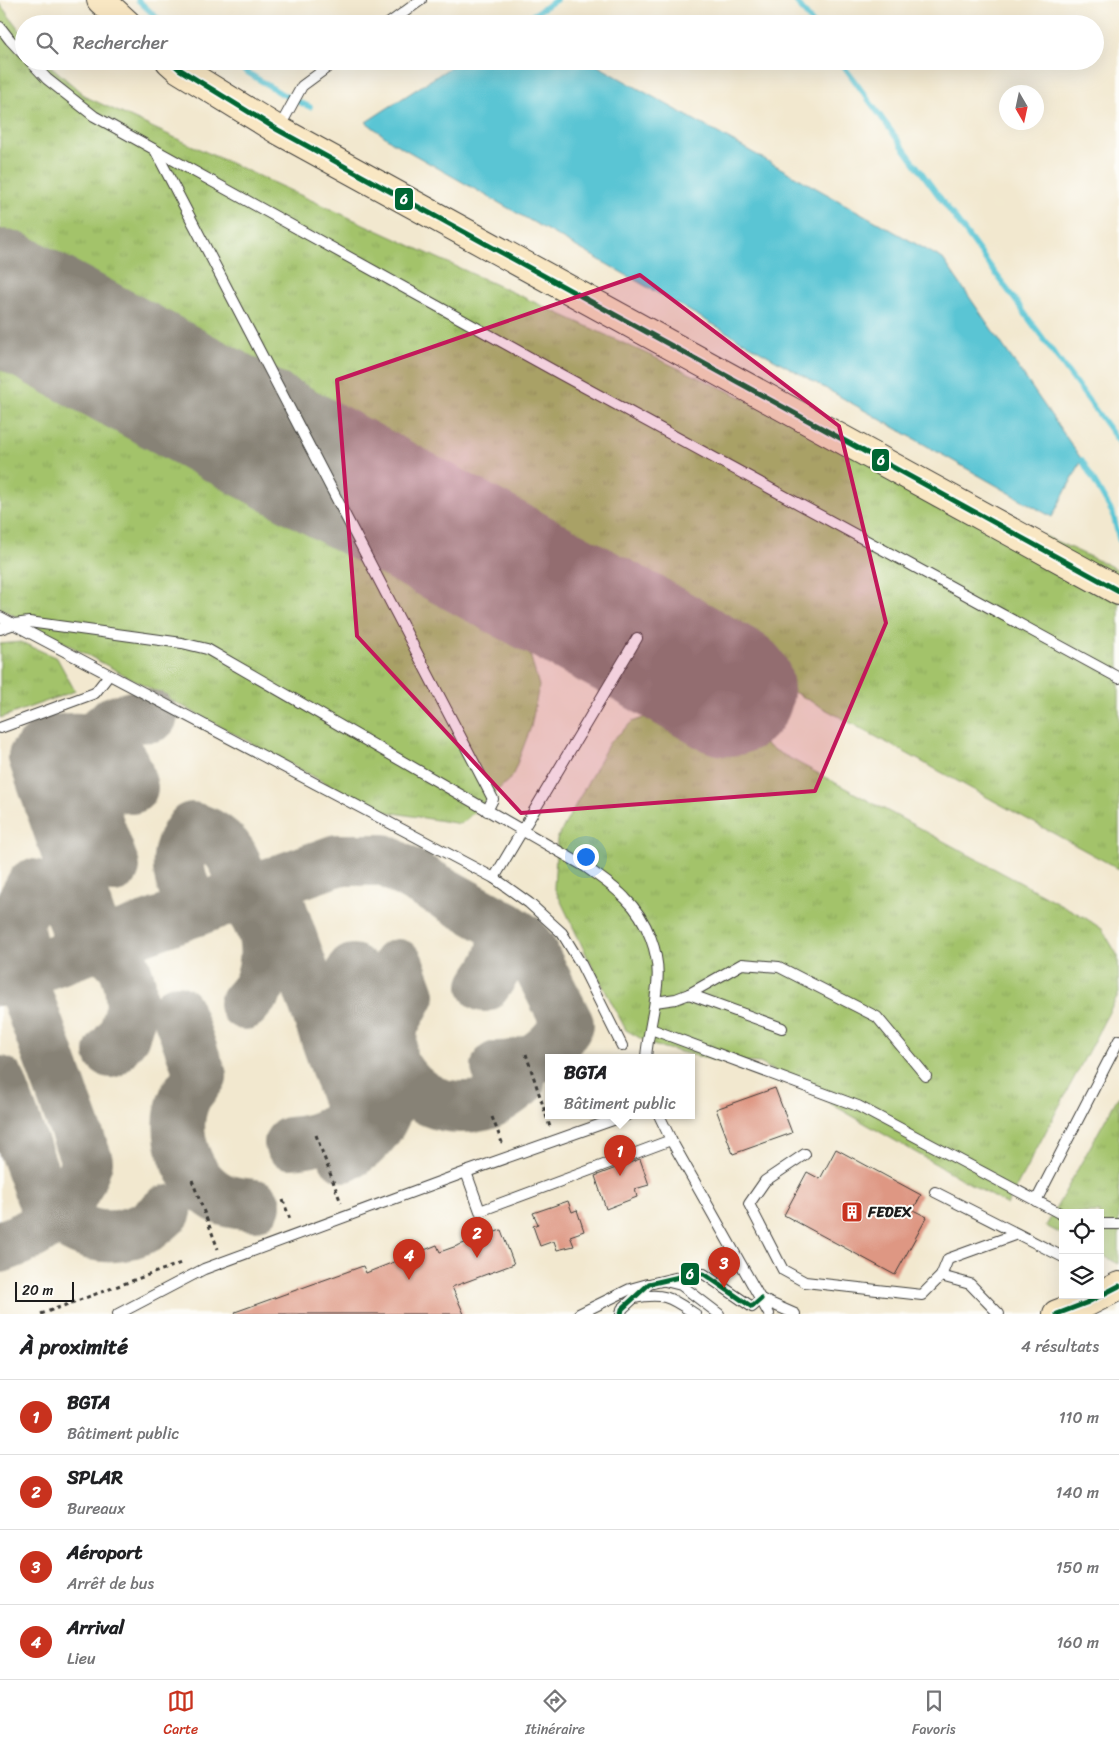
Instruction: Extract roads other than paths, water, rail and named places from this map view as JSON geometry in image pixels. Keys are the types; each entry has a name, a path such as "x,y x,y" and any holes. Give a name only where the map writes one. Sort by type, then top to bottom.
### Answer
{"street":[{"path":"101,0 117,15"},
{"path":"181,70 283,121 1119,591"},
{"path":"1057,1314 1086,1304 1119,1286"}],"lane":[{"path":"400,15 421,0"},
{"path":"0,27 15,45"},
{"path":"38,70 47,80 94,116 560,374 1119,678"},
{"path":"283,121 300,88 324,70"},
{"path":"154,149 493,800 487,811"},
{"path":"0,617 494,878 529,903 562,933 581,964 622,1046"},
{"path":"0,628 29,622 182,643 207,649 586,867 625,897 638,912 649,935 657,960 658,983 646,1054"},
{"path":"494,878 637,638"},
{"path":"0,728 95,693 110,675"},
{"path":"655,1002 676,999 689,994 742,964 779,967 877,1017 926,1076"},
{"path":"689,994 782,1028"},
{"path":"650,1029 858,1106 1059,1213"},
{"path":"1036,1201 1119,1040"},
{"path":"118,1314 204,1269 616,1119"},
{"path":"661,1119 670,1140 769,1314"},
{"path":"466,1172 480,1211 670,1140"},
{"path":"805,1154 765,1181 748,1204 783,1270 805,1282 922,1295 940,1276 948,1259 1017,1234"},
{"path":"935,1192 1059,1255"},
{"path":"1104,1224 1119,1224"},
{"path":"579,1314 630,1289 692,1274 704,1274 749,1310 761,1298"},
{"path":"940,1276 970,1284 999,1314"},
{"path":"663,1281 681,1285 719,1314"},
{"path":"621,1314 622,1309 649,1284"},
{"path":"634,1298 651,1295 666,1296 696,1314"},
{"path":"761,1298 795,1314"}],"water":[{"path":"446,70 605,70 943,259 1082,460 1052,517 392,142 366,122"}],"waterway":[{"path":"138,0 154,15"},
{"path":"533,15 556,0"},
{"path":"795,0 806,15"},
{"path":"243,70 282,94 310,107"},
{"path":"847,70 1119,442"},
{"path":"1082,460 1113,514 1119,539"}],"place":[{"name":"BGTA","path":"620,1176"},
{"name":"FEDEX","path":"852,1212"},
{"name":"SPLAR","path":"477,1258"},
{"name":"Arrival","path":"409,1280"},
{"name":"Aéroport","path":"724,1288"}]}
